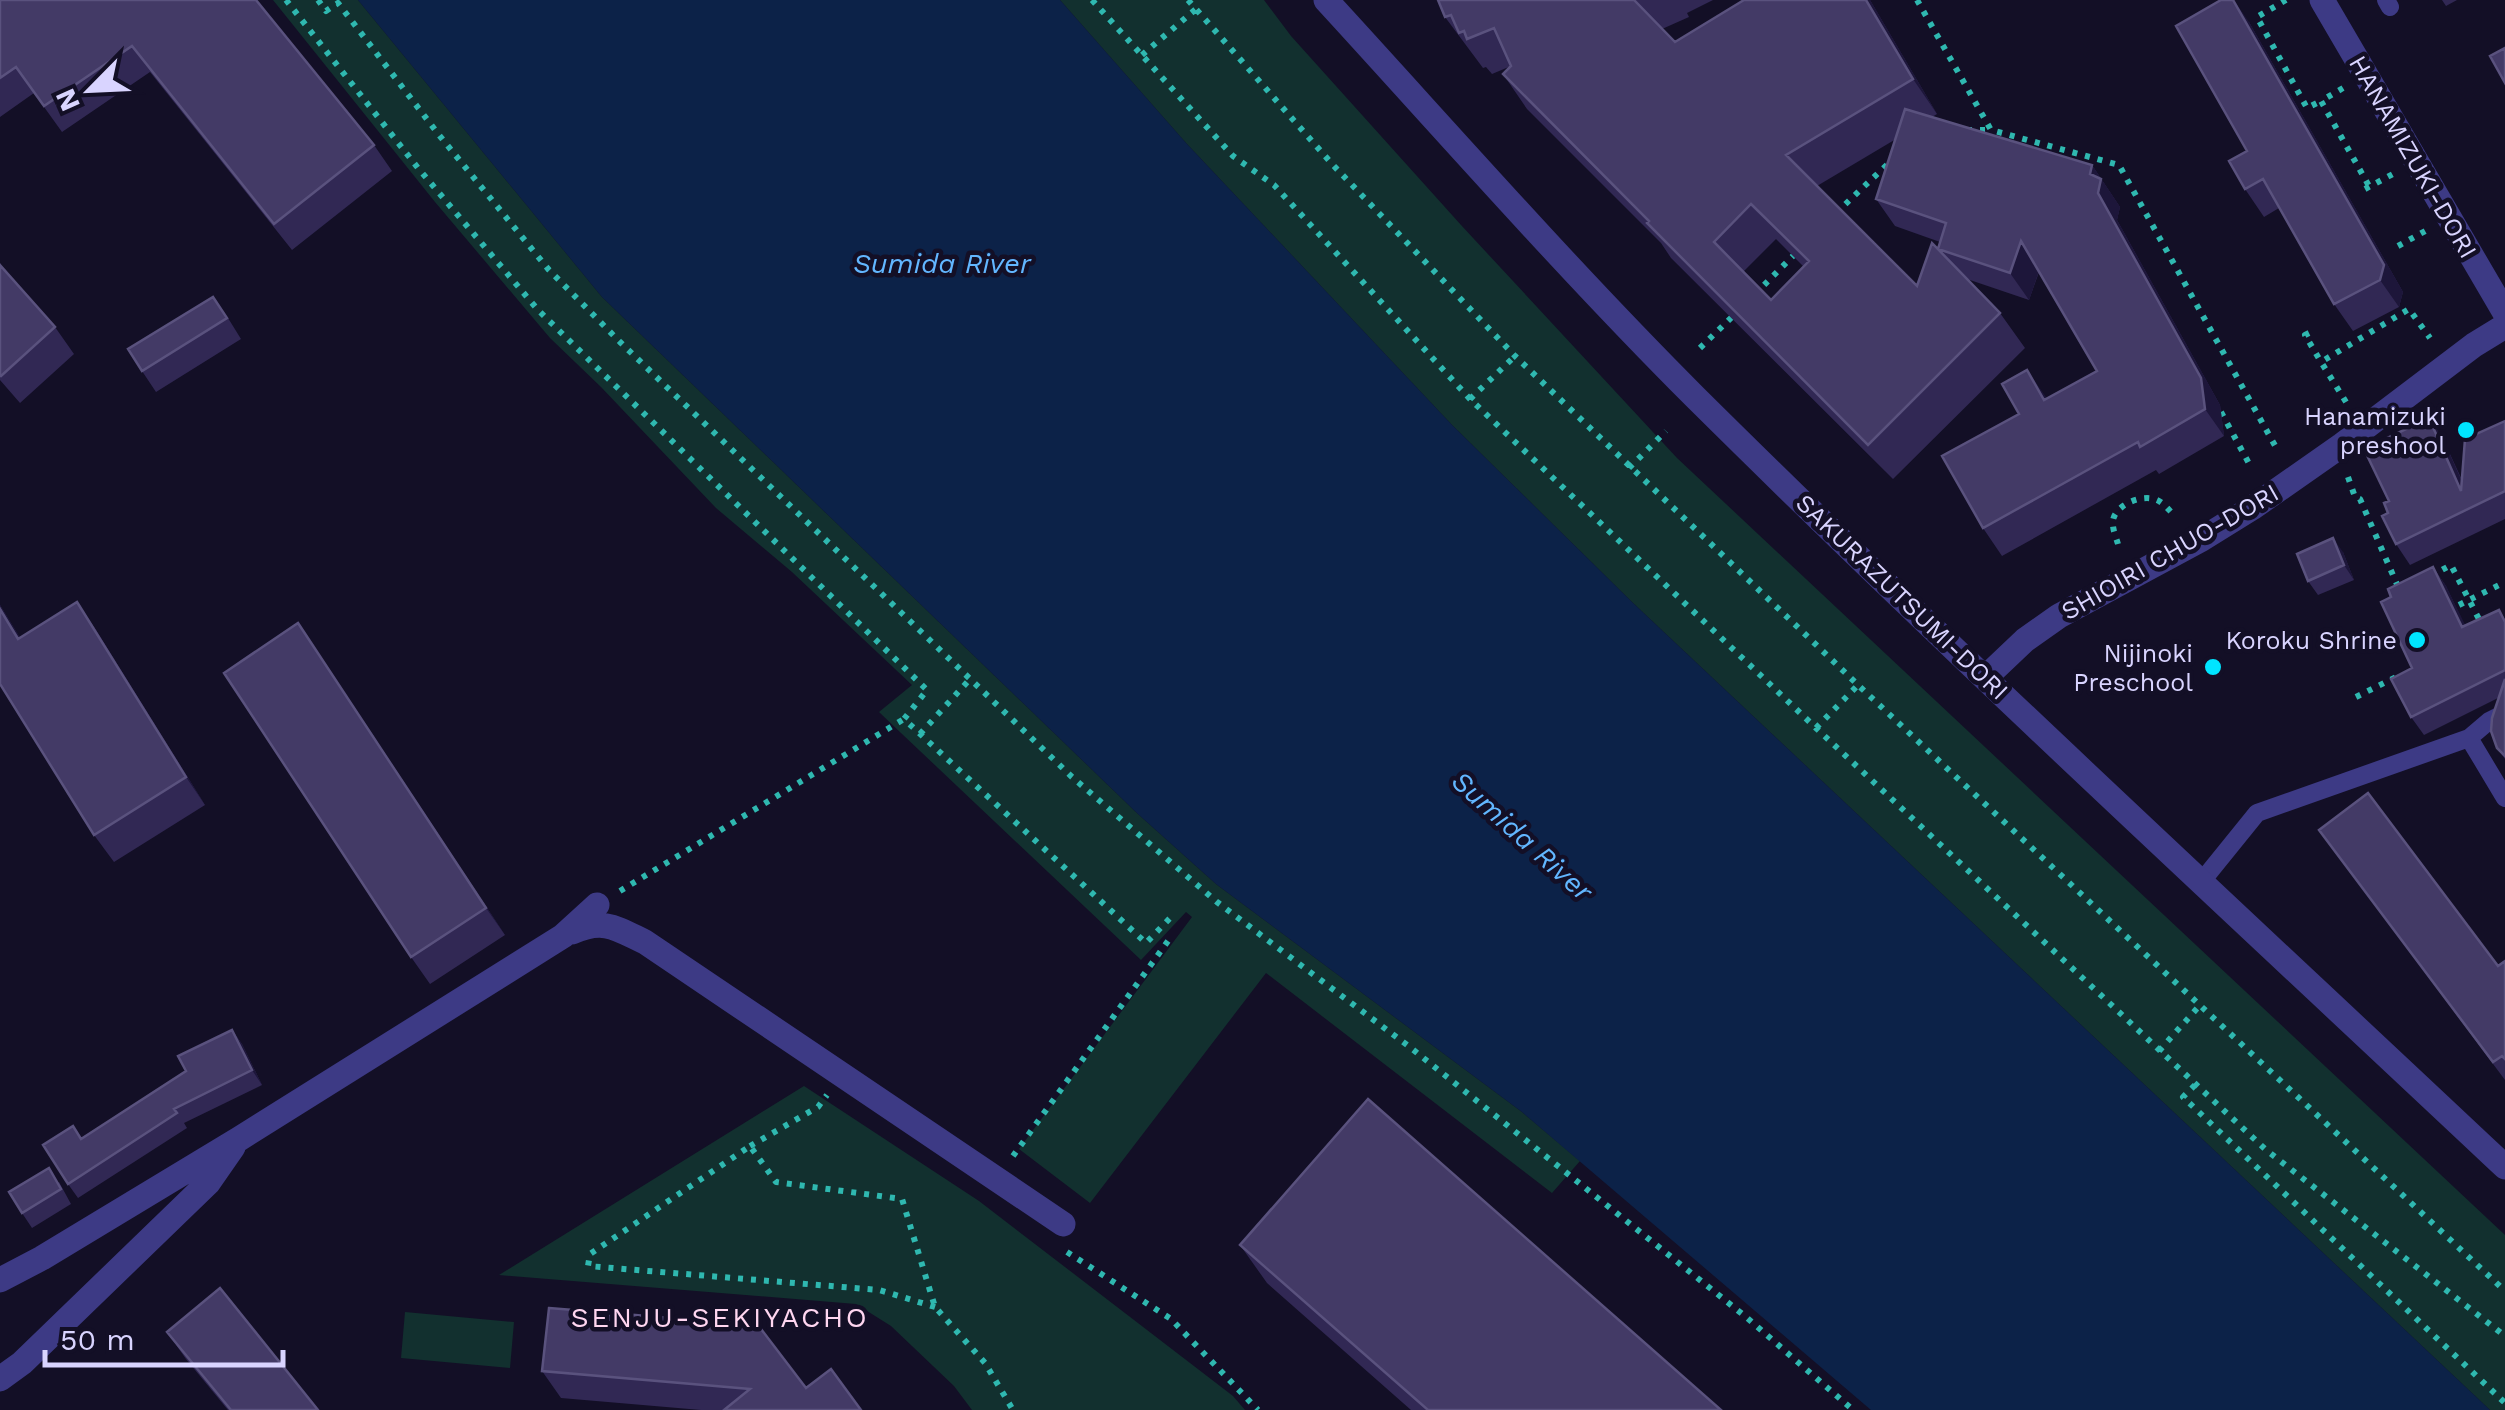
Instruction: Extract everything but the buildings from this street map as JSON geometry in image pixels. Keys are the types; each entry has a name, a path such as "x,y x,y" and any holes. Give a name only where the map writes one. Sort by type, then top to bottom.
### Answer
{"street":[{"name":"HANAMIZUKI-DORI","path":"2322,0 2505,314"},
{"name":"SAKURAZUTSUMI-DORI","path":"1331,1 1496,188 1694,395 2505,1167"},
{"name":"SHIOIRI CHUO-DORI","path":"1986,677 2025,640 2060,616 2252,508 2505,326"},
{"path":"563,936 597,904"},
{"path":"0,1280 239,1139 563,936 603,924 646,942 1060,1235"},
{"path":"0,1379 208,1183 239,1139"}],"lane":[{"path":"2202,881 2257,813 2468,738 2505,713"},
{"path":"2468,738 2505,798"}],"path":[{"path":"286,0 418,168 538,310 928,690 904,719 597,904"},
{"path":"318,0 326,10 338,3 549,270 1072,777 1217,902 1411,1048 1746,1318 1853,1410"},
{"path":"1092,0 1233,156 1274,184 1470,398 1816,728 2265,1149 2505,1336"},
{"path":"1188,0 1333,165 1515,356 1629,468 2505,1291"},
{"path":"1917,0 1991,130"},
{"path":"2286,0 2257,17 2307,108 2345,88"},
{"path":"1142,55 1196,10"},
{"path":"2321,101 2367,188 2394,174"},
{"path":"1964,130 1991,130 2120,165 2278,451"},
{"path":"1836,214 1902,152"},
{"path":"2398,246 2427,230"},
{"path":"1755,294 1809,240"},
{"path":"1700,348 1741,308"},
{"path":"2321,362 2409,308 2430,338"},
{"path":"2308,332 2305,335 2346,402"},
{"path":"1470,398 1515,356"},
{"path":"2221,412 2252,469"},
{"path":"1629,468 1666,430"},
{"path":"2348,478 2400,591"},
{"path":"2118,544 2114,518 2125,501 2152,498 2173,514"},
{"path":"2417,582 2452,566 2485,633"},
{"path":"2459,605 2505,582"},
{"path":"2356,697 2404,673"},
{"path":"920,734 970,679"},
{"path":"1816,728 1858,685"},
{"path":"904,719 1146,943 1172,916"},
{"path":"1012,1156 1168,941"},
{"path":"2159,1051 2200,1004"},
{"path":"2196,1085 2182,1098 2505,1402"},
{"path":"828,1094 818,1106 750,1146 590,1254 588,1266 880,1290 935,1307"},
{"path":"750,1146 776,1182 902,1199 935,1307 985,1363 1014,1410"},
{"path":"1060,1235 1171,1319 1258,1410"}],"green space":[{"path":"273,0 358,0 602,297 1138,814 1216,884 1522,1112 1580,1161 1552,1193 1266,973 1090,1203 1019,1149 1192,917 1186,912 1141,960 879,712 912,685 792,572 716,508 550,338"},
{"path":"1060,0 1264,0 1291,36 1461,225 1677,458 2505,1235 2505,1410 2490,1410 1633,603 1452,425 1186,143"},
{"path":"804,1086 979,1201 1233,1396 1245,1410 972,1410 954,1386 891,1326 856,1304 499,1275"},
{"path":"405,1312 514,1322 510,1368 401,1358"}],"water":[{"name":"Sumida River","path":"358,0 1060,0 1186,143 1452,425 1633,603 2490,1410 1871,1410 1522,1112 1216,884 1138,814 602,297"}],"place":[{"name":"Hanamizuki preshool","path":"2466,430"},
{"name":"Koroku Shrine","path":"2417,640"},
{"name":"Nijinoki Preschool","path":"2213,667"}],"district":[{"name":"SENJU-SEKIYACHO","path":"720,1317"}]}
